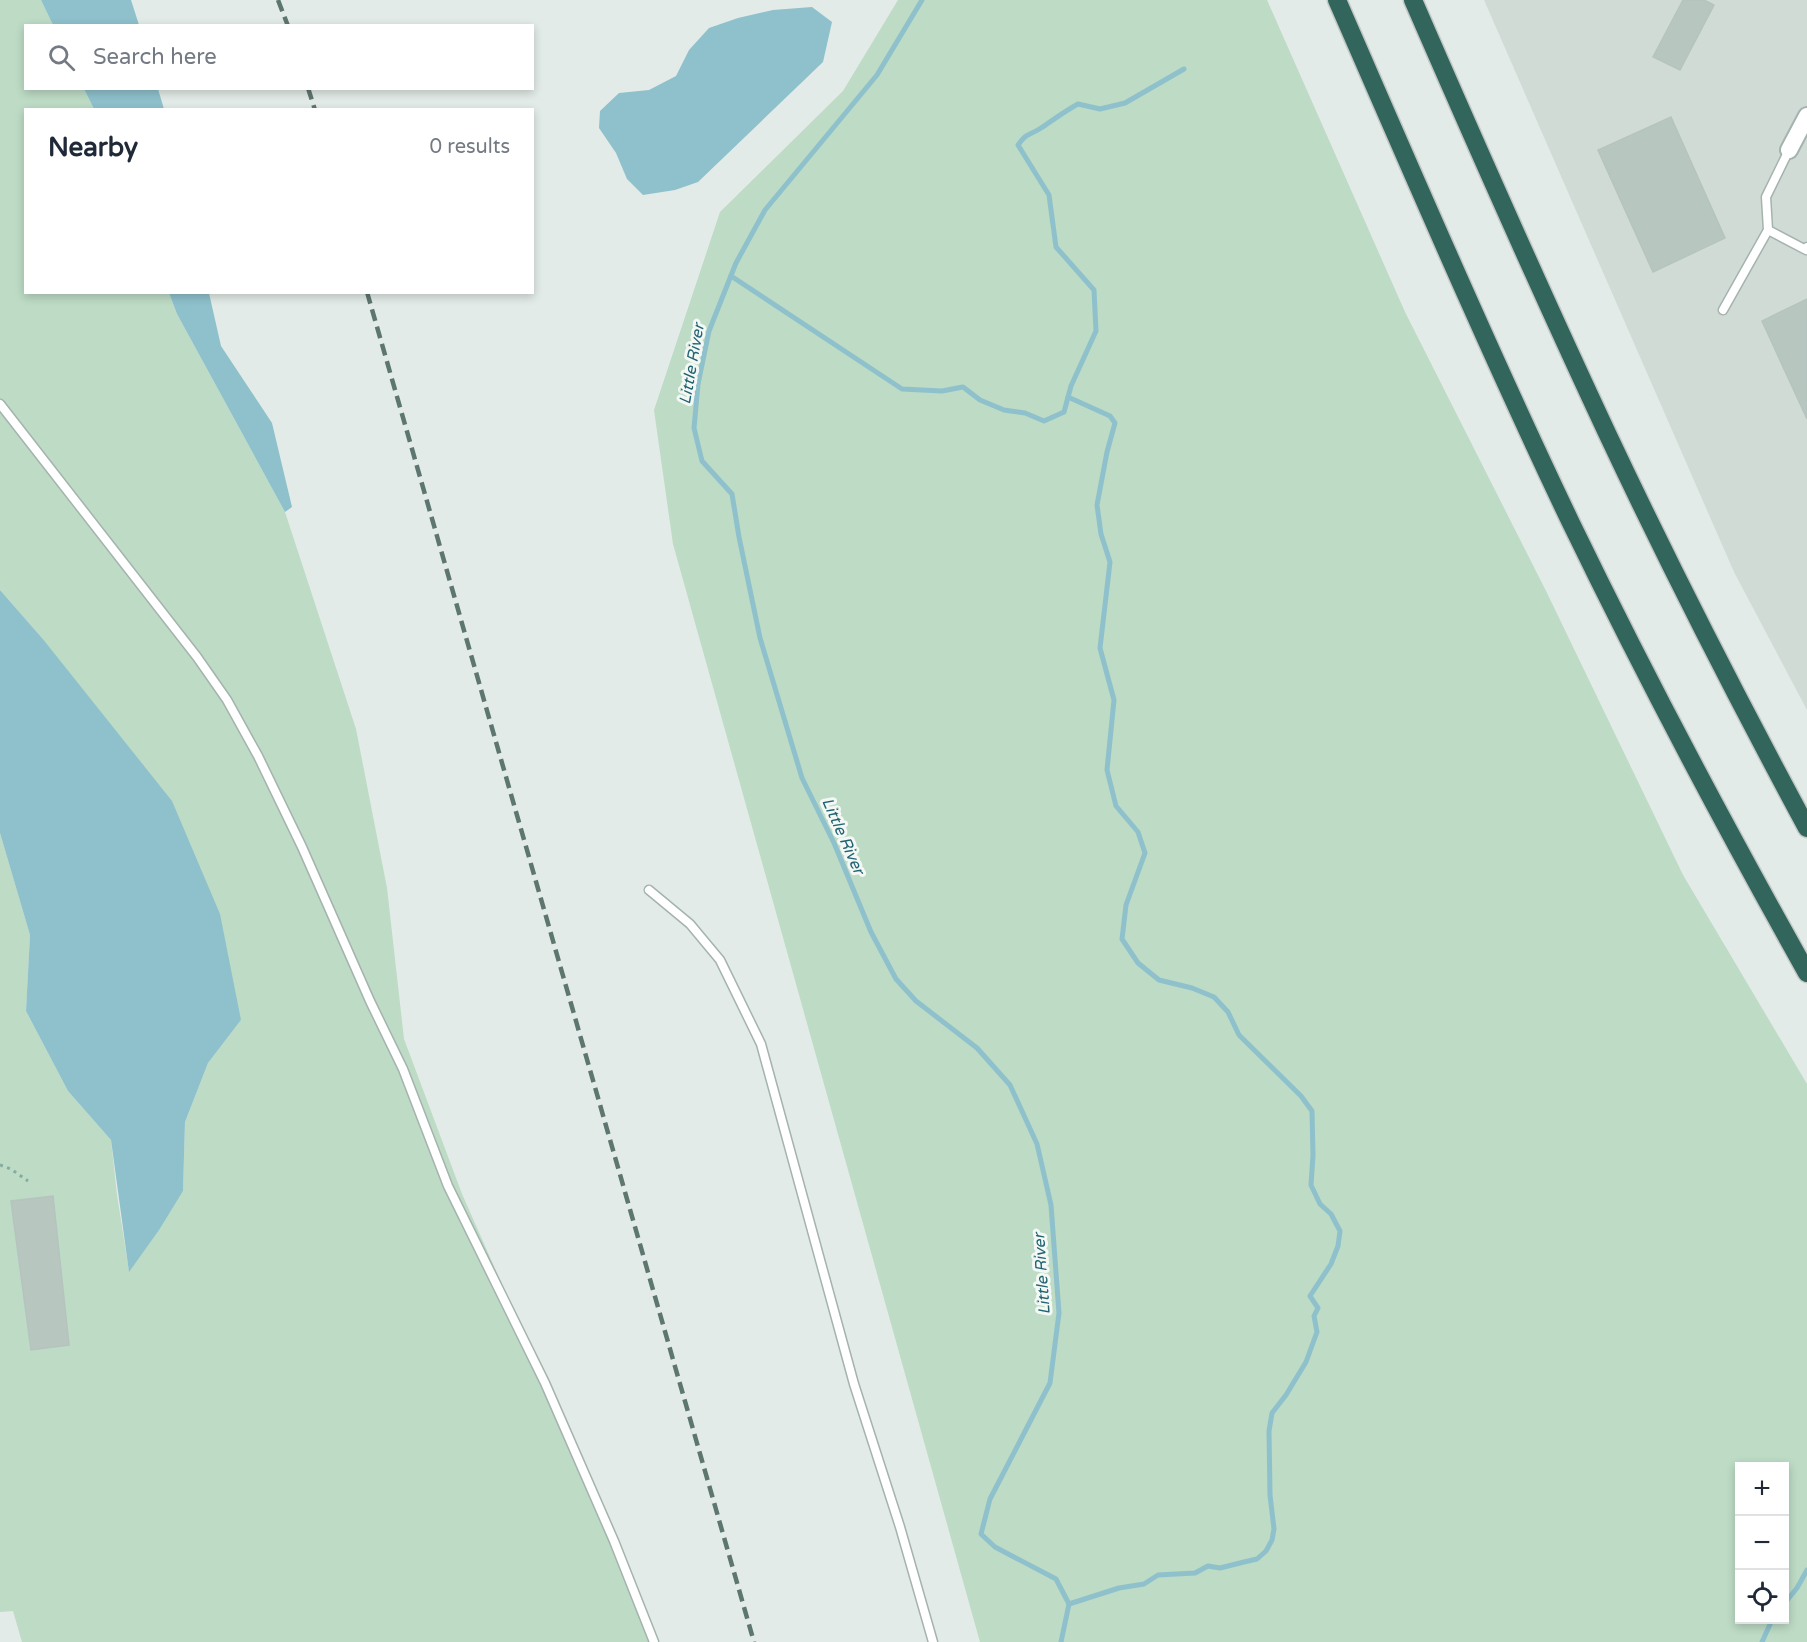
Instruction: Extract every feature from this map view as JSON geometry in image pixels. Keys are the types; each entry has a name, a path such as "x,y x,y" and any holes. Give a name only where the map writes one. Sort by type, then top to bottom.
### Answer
{"highway":[{"path":"1337,0 1444,245 1567,513 1684,746 1807,973"},
{"path":"1413,0 1607,434 1692,607 1807,828"}],"street":[{"path":"1790,150 1807,116"}],"lane":[{"path":"1724,310 1768,230 1766,197 1790,150"},
{"path":"1768,230 1806,249 1807,247"},
{"path":"0,404 197,657 227,700 258,756 403,1069 448,1186 545,1383 614,1541 654,1642"},
{"path":"649,890 690,924 720,960 761,1044 855,1384 933,1642"}],"path":[{"path":"0,1165 11,1169 28,1181"}],"shaded area":[{"path":"1484,0 1807,0 1807,710 1734,572"}],"green space":[{"path":"0,0 41,0 53,24 24,24 24,90 84,90 94,108 24,108 24,294 169,294 177,314 285,512 356,729 387,888 404,1039 462,1194 547,1386 650,1642 22,1642 13,1611 0,1612 0,833 30,935 26,1011 68,1091 111,1140 129,1271 183,1191 185,1122 208,1063 241,1020 42,638 0,590"},
{"path":"898,0 1267,0 1405,312 1547,593 1683,875 1807,1084 1807,1642 980,1642 673,544 654,410 720,212 843,91"}],"water":[{"path":"41,0 131,0 139,24 53,24"},
{"path":"812,7 832,22 823,62 698,182 675,190 643,195 627,179 616,153 599,128 600,111 619,93 649,90 676,76 689,50 709,28 773,10"},
{"path":"84,90 158,90 164,108 94,108"},
{"path":"169,294 209,294 221,346 272,423 292,507 285,512 177,314"},
{"path":"0,590 42,638 172,801 220,914 241,1020 208,1063 185,1122 183,1191 129,1272 111,1140 68,1091 26,1011 30,935 0,833"}],"building":[{"path":"1683,0 1704,0 1714,5 1680,70 1653,57"},
{"path":"1671,117 1725,238 1653,272 1598,150"},
{"path":"1807,299 1807,419 1762,321"},
{"path":"53,1196 69,1345 31,1350 11,1201"}],"waterway":[{"name":"Little River","path":"922,0 877,75 765,210 736,263 709,331 698,384 694,428 702,461 732,494 760,638 802,778 834,843 871,932 896,979 916,1001 977,1048 1010,1085 1037,1144 1051,1205 1059,1313 1050,1383 990,1499 981,1534 995,1547 1056,1579 1069,1604 1061,1642"},
{"path":"731,276 902,389 942,391 963,387 980,400 1004,410 1025,413 1044,421 1064,412 1071,386 1096,331 1094,290 1056,247 1049,195 1018,145 1026,136 1078,104 1100,109 1125,103 1184,69"},
{"path":"1068,397 1110,416 1115,423 1097,505 1101,534 1110,562 1100,648 1114,700 1107,770 1116,806 1138,832 1145,853 1126,905 1122,939 1138,963 1159,980 1192,988 1214,997 1228,1012 1239,1035 1301,1096 1312,1111 1311,1185 1320,1204 1331,1214 1340,1231 1338,1246 1331,1264 1310,1296 1318,1308 1314,1316 1317,1332 1306,1362 1272,1413 1269,1431 1270,1495 1274,1529 1272,1540 1266,1551 1257,1559 1220,1568 1208,1566 1195,1573 1158,1575 1144,1584 1119,1588 1069,1604"},
{"path":"1789,1598 1807,1570"},
{"path":"1762,1642 1770,1624"}],"railway":[{"path":"278,0 287,24"},
{"path":"309,90 314,108"},
{"path":"368,294 754,1642"}]}
